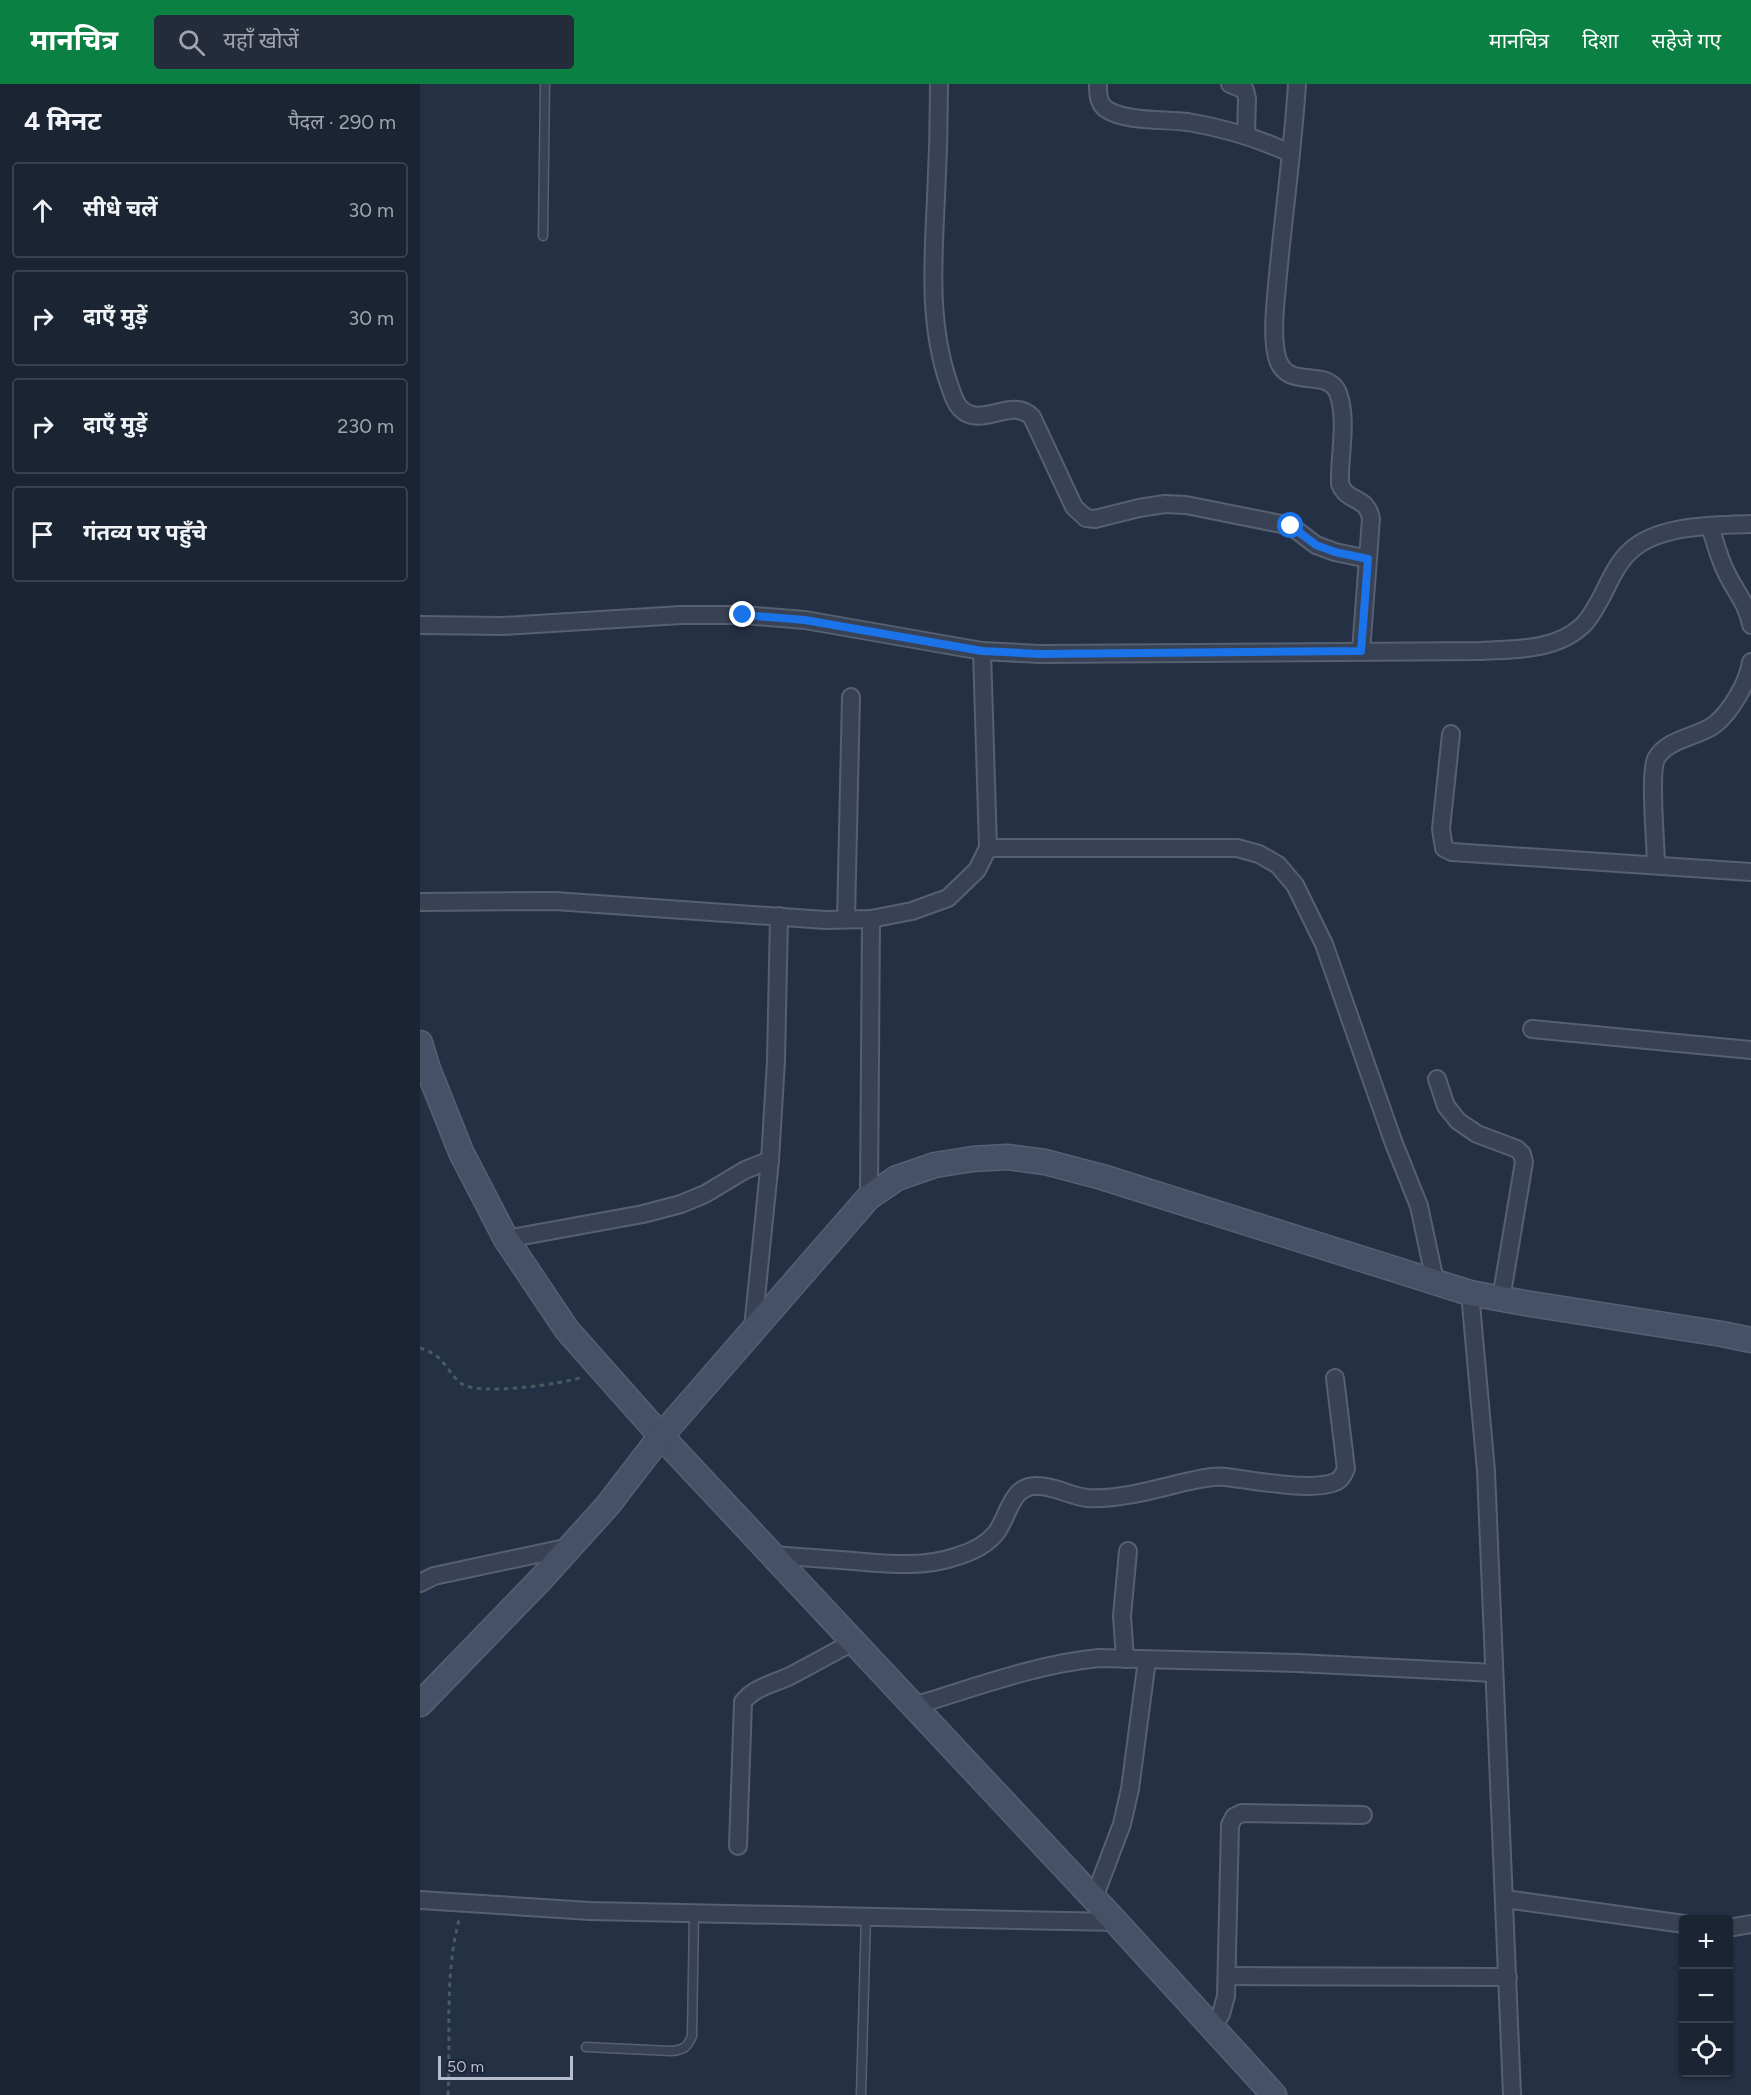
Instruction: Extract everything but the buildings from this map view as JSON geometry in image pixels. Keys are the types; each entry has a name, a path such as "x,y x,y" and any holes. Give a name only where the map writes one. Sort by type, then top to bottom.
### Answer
{"street":[{"path":"939,84 933,255 934,300 938,339 946,374 957,405 965,413 974,417 1020,409 1027,412 1032,417 1074,507 1086,518 1095,519 1165,504 1186,505 1291,526 1316,545 1335,552 1368,559"},
{"path":"1098,84 1100,103 1115,113 1132,117 1187,122 1246,135 1290,153"},
{"path":"1230,84 1245,90 1246,135"},
{"path":"1297,84 1278,282 1275,348 1283,369 1293,376 1304,379 1326,380 1338,393 1341,409 1340,484 1349,497 1366,504 1370,511 1361,651"},
{"path":"420,625 503,626 681,615 743,615 827,623 982,651 1040,654 1481,651 1528,648 1558,641 1582,626 1599,602 1619,564 1635,547 1655,536 1710,526 1751,524"},
{"path":"1710,526 1718,554 1727,575 1740,594 1751,625"},
{"path":"420,903 555,901 779,916 871,919 912,911 948,898 977,870 988,848 982,651"},
{"path":"1656,864 1653,776 1655,760 1664,748 1715,724 1737,699 1750,672 1751,662"},
{"path":"846,919 851,697"},
{"path":"1450,734 1441,829 1444,848 1452,852 1751,872"},
{"path":"988,848 1237,848 1259,854 1278,865 1295,885 1324,944 1393,1141 1419,1206 1435,1281"},
{"path":"753,1328 770,1160 776,1060 779,916"},
{"path":"869,1197 871,919"},
{"path":"1532,1029 1751,1050"},
{"path":"420,1043 461,1152 506,1239 567,1330 661,1436 1094,1898 1274,2095"},
{"path":"1437,1079 1446,1106 1458,1121 1477,1134 1517,1149 1522,1154 1524,1162 1502,1299"},
{"path":"420,1704 608,1505 661,1436 869,1197 897,1178 935,1165 1007,1157 1045,1162 1102,1177 1470,1293 1751,1340"},
{"path":"506,1239 643,1214 681,1204 705,1194 745,1170 770,1160"},
{"path":"1470,1293 1486,1471 1512,2095"},
{"path":"772,1555 897,1564 934,1562 957,1557 978,1548 996,1533 1014,1497 1024,1488 1036,1485 1087,1498 1160,1488 1208,1477 1288,1484 1316,1485 1335,1482 1342,1477 1346,1469 1335,1378"},
{"path":"420,1583 434,1576 571,1546"},
{"path":"1125,1659 1122,1616 1128,1551"},
{"path":"738,1846 744,1702 748,1696 789,1677 853,1642"},
{"path":"913,1706 1073,1660 1099,1658 1298,1663 1494,1673"},
{"path":"1094,1898 1122,1824 1130,1789 1147,1660"},
{"path":"1212,2028 1221,2014 1226,1996 1230,1825 1234,1817 1242,1813 1364,1815"},
{"path":"1505,1899 1679,1923"},
{"path":"420,1900 590,1911 1116,1922"},
{"path":"1733,1927 1751,1924"},
{"path":"1228,1976 1508,1977"}],"lane":[{"path":"543,236 545,84"},
{"path":"586,2047 671,2052 688,2046 692,2036 694,1913"},
{"path":"861,2095 867,1917"}],"path":[{"path":"420,1348 440,1359 464,1385 476,1389 571,1381 602,1370"},
{"path":"448,2095 450,1976 457,1930 464,1904"}],"route":[{"path":"743,615 805,620 859,628 982,651 1040,654 1361,651 1368,559 1335,552 1316,545 1291,526"}]}
